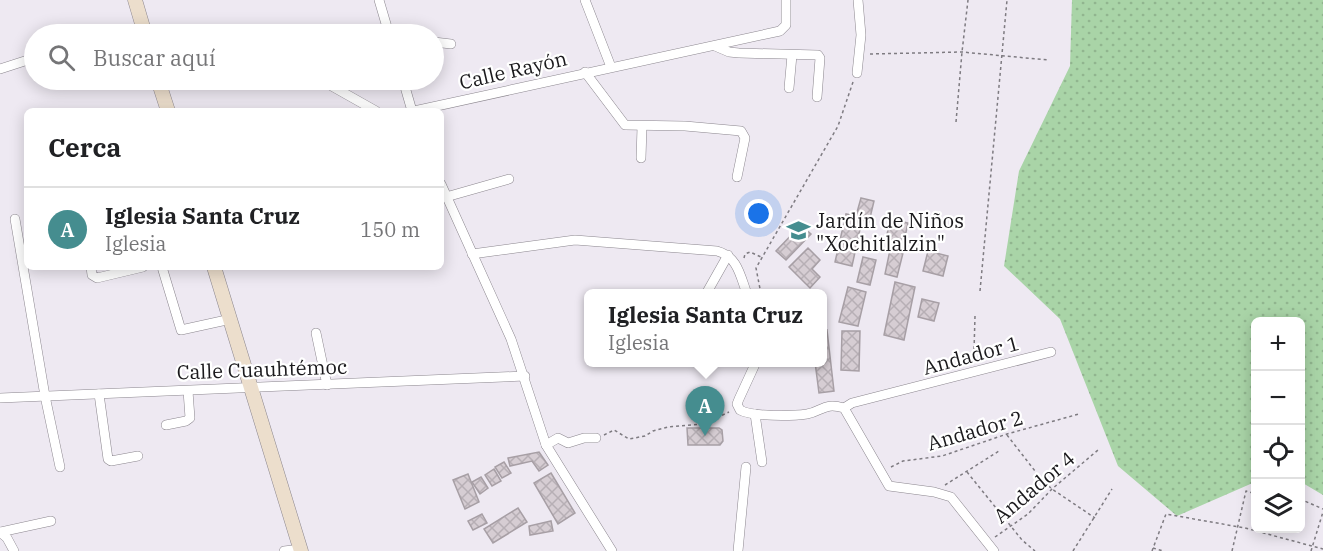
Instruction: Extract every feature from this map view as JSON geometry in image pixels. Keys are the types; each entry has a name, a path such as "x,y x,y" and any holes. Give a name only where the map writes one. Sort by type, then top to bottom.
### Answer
{"street":[{"path":"135,0 142,24"},
{"path":"379,0 386,24"},
{"path":"585,0 611,67"},
{"name":"Calle Rayón","path":"426,108 585,72 715,46 783,29 786,22 786,0"},
{"path":"857,73 861,20 858,0"},
{"path":"444,43 451,44"},
{"name":"Calle Rayón","path":"715,46 729,52 819,56 818,97"},
{"path":"789,88 792,55"},
{"path":"0,69 24,61"},
{"name":"Calle Rayón","path":"585,72 626,125 685,126 741,131 745,138 737,177"},
{"path":"161,90 167,108"},
{"path":"339,90 371,108"},
{"path":"406,90 412,108"},
{"path":"641,158 642,127"},
{"path":"447,197 509,179"},
{"path":"444,190 511,339 525,375 546,445 612,551"},
{"path":"15,219 45,396 60,467"},
{"path":"472,254 575,240 717,251 728,255 736,263 745,289"},
{"path":"709,289 728,255"},
{"path":"91,270 92,275 97,278 131,270"},
{"path":"163,270 181,330 231,319"},
{"path":"215,270 301,550 284,551"},
{"path":"316,333 327,385"},
{"name":"Andador 1","path":"738,408 755,414 809,414 826,406 844,408 978,370 1052,352"},
{"path":"738,408 739,399 754,367"},
{"name":"Calle Cuauhtémoc","path":"0,398 251,389 525,375"},
{"path":"166,425 190,418 188,391"},
{"path":"99,394 108,459 111,461 138,456"},
{"path":"844,408 879,472 891,488 934,492 951,497 991,547"},
{"path":"755,414 762,462"},
{"path":"546,445 558,438 568,443 584,438 596,438"},
{"path":"738,551 746,467"},
{"path":"13,548 0,532 51,521"},
{"path":"0,549 13,548"}],"path":[{"path":"956,122 968,0"},
{"path":"980,291 1007,0"},
{"path":"860,54 962,52 1048,60"},
{"path":"760,289 755,270 838,126 857,73"},
{"path":"739,270 748,252 762,258"},
{"path":"975,316 974,351 978,370"},
{"path":"596,438 614,430 629,439 645,436 653,431 703,424 738,408"},
{"name":"Andador 2","path":"879,472 903,461 942,456 1007,434 1079,414"},
{"path":"1007,434 1042,480 1095,518"},
{"path":"934,492 999,450"},
{"name":"Andador 4","path":"991,547 1010,525 1028,514 1052,489 1098,450"},
{"path":"967,472 1022,540 1035,551"},
{"path":"1073,551 1112,489"},
{"path":"1232,551 1246,491 1251,492"},
{"path":"1305,502 1323,511 1311,551"},
{"path":"1163,551 1152,550 1166,514 1237,526 1323,549"},
{"path":"1319,521 1323,523"}],"green space":[{"path":"1072,0 1323,0 1323,495 1305,484 1305,317 1251,317 1251,484 1177,516 1118,466 1060,319 1004,266 1019,171 1070,66"}],"building":[{"path":"861,198 874,201 869,222 862,220 852,266 835,262 846,214 856,216"},
{"path":"891,219 908,223 902,250 889,247 891,239 886,238"},
{"path":"801,225 811,234 786,260 776,251"},
{"path":"808,248 820,260 812,269 820,277 810,288 789,267"},
{"path":"890,250 903,253 897,277 885,274"},
{"path":"928,251 948,256 943,276 923,271"},
{"path":"863,257 876,260 870,285 857,282"},
{"path":"895,282 915,287 904,340 884,335"},
{"path":"848,287 866,292 858,326 839,322"},
{"path":"922,299 939,303 934,321 918,317"},
{"path":"827,330 834,391 819,393 816,367 827,367"},
{"path":"842,331 860,331 859,371 841,370"},
{"path":"687,428 719,428 722,430 723,441 720,445 688,445"},
{"path":"539,452 548,465 539,471 532,461 510,466 508,458"},
{"path":"504,462 511,473 502,478 495,467"},
{"path":"494,469 501,481 492,486 485,475"},
{"path":"551,473 575,513 558,524 534,483"},
{"path":"468,474 479,502 465,509 453,480"},
{"path":"481,477 488,488 480,494 472,482"},
{"path":"518,508 527,522 493,543 484,529"},
{"path":"482,514 487,523 473,530 468,521"},
{"path":"551,521 553,531 530,535 529,526"}],"place":[{"name":"Jardín de Niños \"Xochitlalzin\"","path":"798,231"},
{"name":"Iglesia Santa Cruz","path":"705,436"}]}
